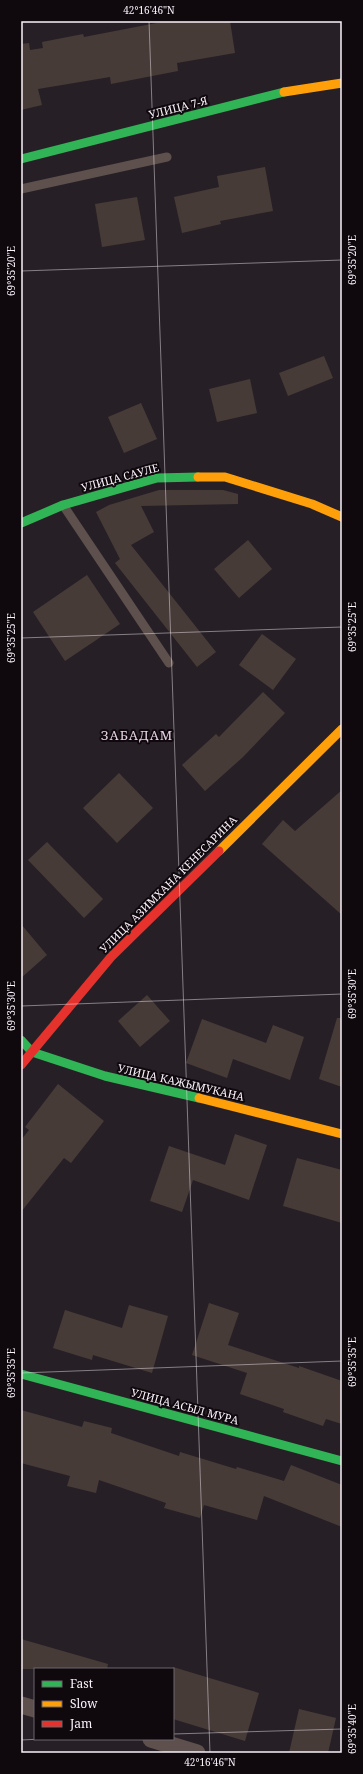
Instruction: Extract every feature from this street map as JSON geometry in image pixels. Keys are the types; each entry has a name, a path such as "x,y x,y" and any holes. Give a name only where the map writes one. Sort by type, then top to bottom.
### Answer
{"street":[{"name":"УЛИЦА 7-Я","path":"21,159 297,89 342,83"},
{"name":"УЛИЦА САУЛЕ","path":"21,524 63,505 157,478 225,477 312,504 342,517"},
{"name":"УЛИЦА АЗИМХАНА КЕНЕСАРИНА","path":"21,1065 111,957 342,729"},
{"name":"УЛИЦА КАЖЫМУКАНА","path":"21,1040 32,1052 105,1076 266,1114 342,1134"},
{"name":"УЛИЦА АСЫЛ МУРА","path":"21,1374 342,1461"},
{"path":"21,1705 34,1709"},
{"path":"154,1740 197,1753"}],"lane":[{"path":"21,189 166,157"},
{"path":"63,505 168,663"}],"building":[{"path":"167,21 230,21 235,53 177,63 178,71 111,84 110,77 38,89 42,105 21,110 21,44 29,43 30,50 43,48 42,42 83,34 84,37"},
{"path":"265,167 273,211 220,221 221,224 182,233 174,197 219,187 217,176"},
{"path":"137,197 145,240 102,247 95,204"},
{"path":"324,356 333,378 288,396 279,373"},
{"path":"250,379 257,413 217,422 209,389"},
{"path":"141,403 157,439 124,453 108,417"},
{"path":"159,490 223,490 238,494 238,504 141,506 154,532 131,545 216,652 197,667 115,563 120,559 96,512 109,505"},
{"path":"248,540 272,569 239,598 214,569"},
{"path":"87,575 120,624 65,661 33,612"},
{"path":"262,634 296,659 273,690 239,665"},
{"path":"263,692 285,713 243,757 205,791 182,765 216,734 219,737"},
{"path":"119,773 153,808 117,843 83,808"},
{"path":"342,790 342,915 262,844 283,820 295,831"},
{"path":"47,842 103,899 84,918 28,860"},
{"path":"21,924 47,955 21,978"},
{"path":"147,995 170,1021 140,1047 118,1021"},
{"path":"337,1018 342,1018 342,1087 319,1079"},
{"path":"202,1019 266,1043 273,1025 304,1037 290,1080 233,1059 227,1078 186,1063"},
{"path":"58,1084 104,1121 71,1163 64,1158 21,1212 21,1140 29,1130 25,1127"},
{"path":"235,1134 267,1145 249,1200 193,1180 182,1212 150,1201 169,1146 225,1165"},
{"path":"297,1158 342,1170 342,1223 283,1206"},
{"path":"209,1303 239,1313 228,1345 299,1368 299,1366 342,1381 342,1424 326,1419 323,1426 283,1412 284,1409 240,1394 247,1373 192,1355"},
{"path":"129,1305 168,1316 152,1373 93,1355 92,1360 53,1348 65,1310 122,1328"},
{"path":"21,1410 82,1427 84,1421 112,1428 111,1433 179,1456 180,1452 236,1469 237,1467 284,1481 291,1465 342,1485 342,1527 264,1496 257,1520 204,1505 200,1518 164,1508 166,1503 99,1480 96,1493 67,1486 70,1476 21,1463"},
{"path":"21,1639 108,1664 107,1668 21,1669"},
{"path":"173,1668 259,1693 245,1741 174,1719"},
{"path":"299,1709 336,1718 328,1753 289,1753"}],"traffic: fast":[{"path":"21,159 284,92"},
{"path":"21,523 63,505 157,478 198,477"},
{"path":"21,1040 32,1052 105,1076 199,1098"},
{"path":"21,1374 342,1461"}],"traffic: slow":[{"path":"284,92 342,83"},
{"path":"198,477 225,477 312,504 342,517"},
{"path":"219,851 342,729"},
{"path":"199,1098 342,1134"}],"traffic: jam":[{"path":"21,1065 111,957 219,851"}],"district":[{"name":"ЗАБАДАМ","path":"137,735"}]}
